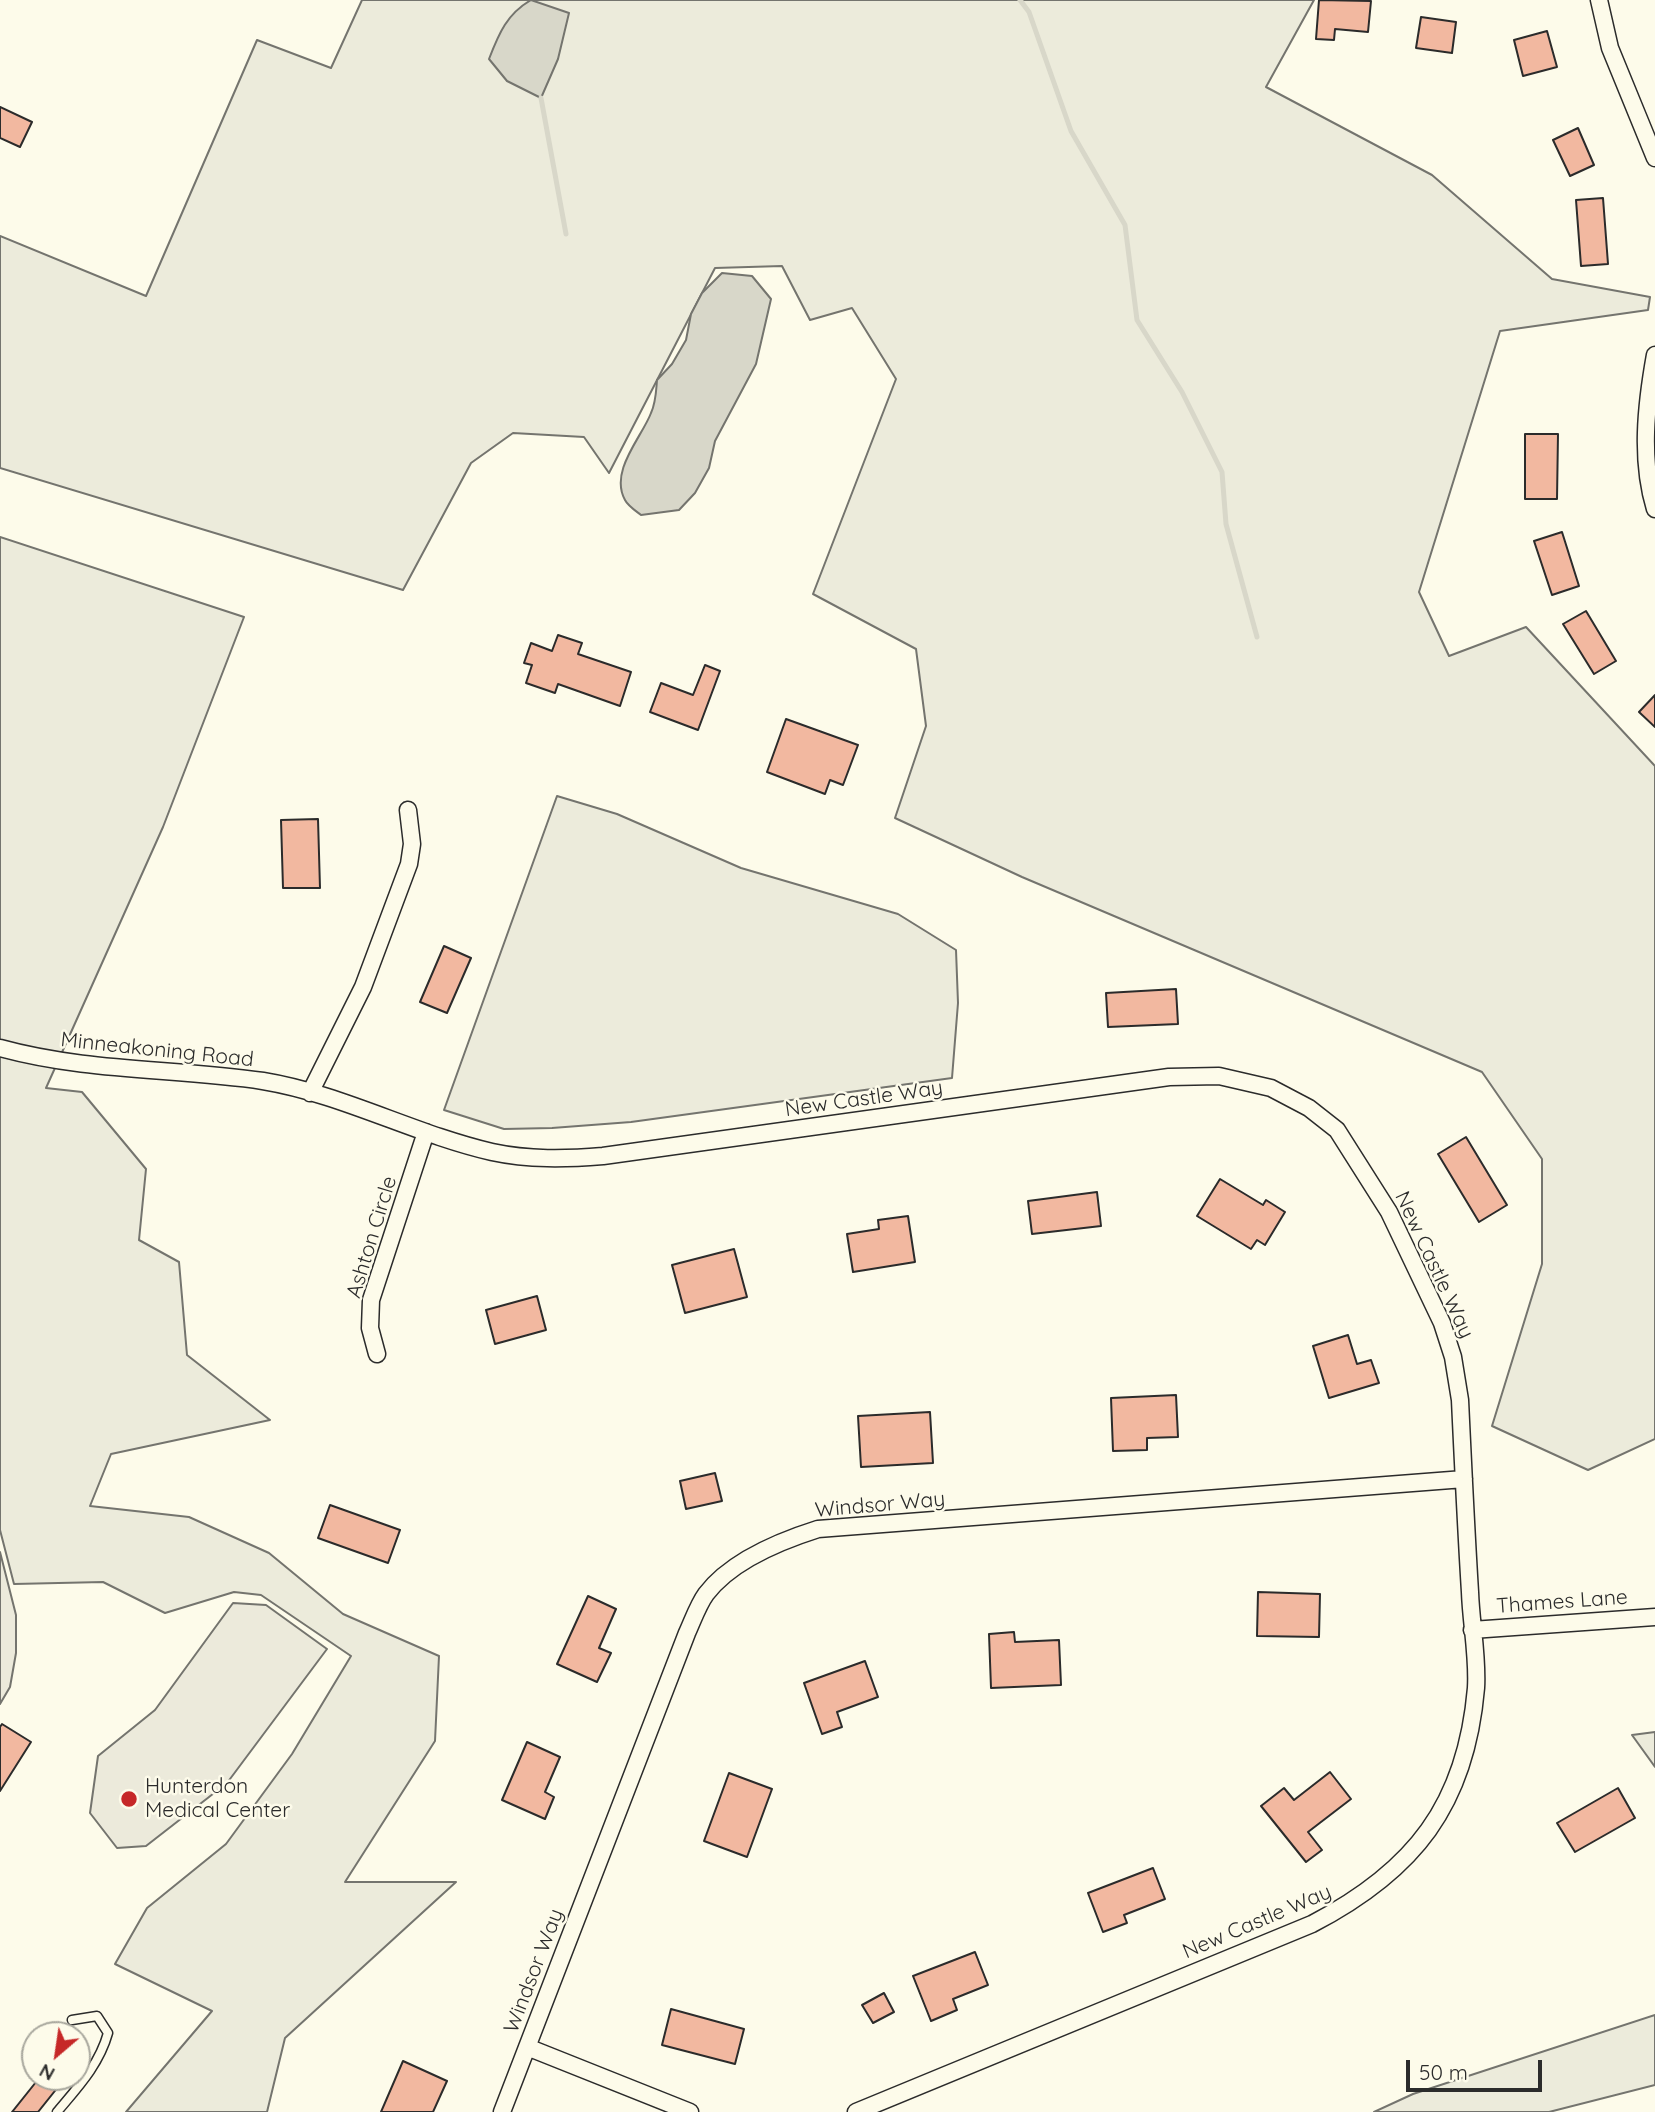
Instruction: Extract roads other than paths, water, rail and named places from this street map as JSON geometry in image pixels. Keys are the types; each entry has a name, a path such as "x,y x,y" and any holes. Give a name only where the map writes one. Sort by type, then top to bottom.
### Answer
{"street":[{"path":"1599,0 1609,48 1651,137 1655,158"},
{"path":"1655,355 1646,428 1647,463 1655,509"},
{"path":"310,1093 362,986 409,864 412,844 408,810"},
{"name":"Minneakoning Road","path":"0,1048 77,1065 264,1082 310,1093"},
{"name":"New Castle Way","path":"310,1093 491,1152 568,1159 1169,1077 1219,1076 1271,1088 1308,1108 1336,1130 1388,1212 1442,1323 1453,1357 1460,1400 1476,1685 1468,1741 1457,1779 1431,1829 1399,1866 1357,1900 1312,1924 856,2112"},
{"name":"Ashton Circle","path":"377,1354 370,1328 371,1300 426,1132"},
{"name":"Windsor Way","path":"502,2112 687,1633 706,1593 746,1560 779,1541 818,1530 1464,1479"},
{"name":"Thames Lane","path":"1472,1630 1655,1617"},
{"path":"527,2047 690,2112"}],"lane":[{"path":"57,2112 98,2060 108,2033 97,2016 72,2020"}],"waterway":[{"path":"1020,0 1029,12 1071,131 1125,225 1137,320 1182,392 1222,472 1226,524 1257,637"},
{"path":"541,98 566,234"}],"place":[{"name":"Hunterdon Medical Center","path":"129,1799"}]}
